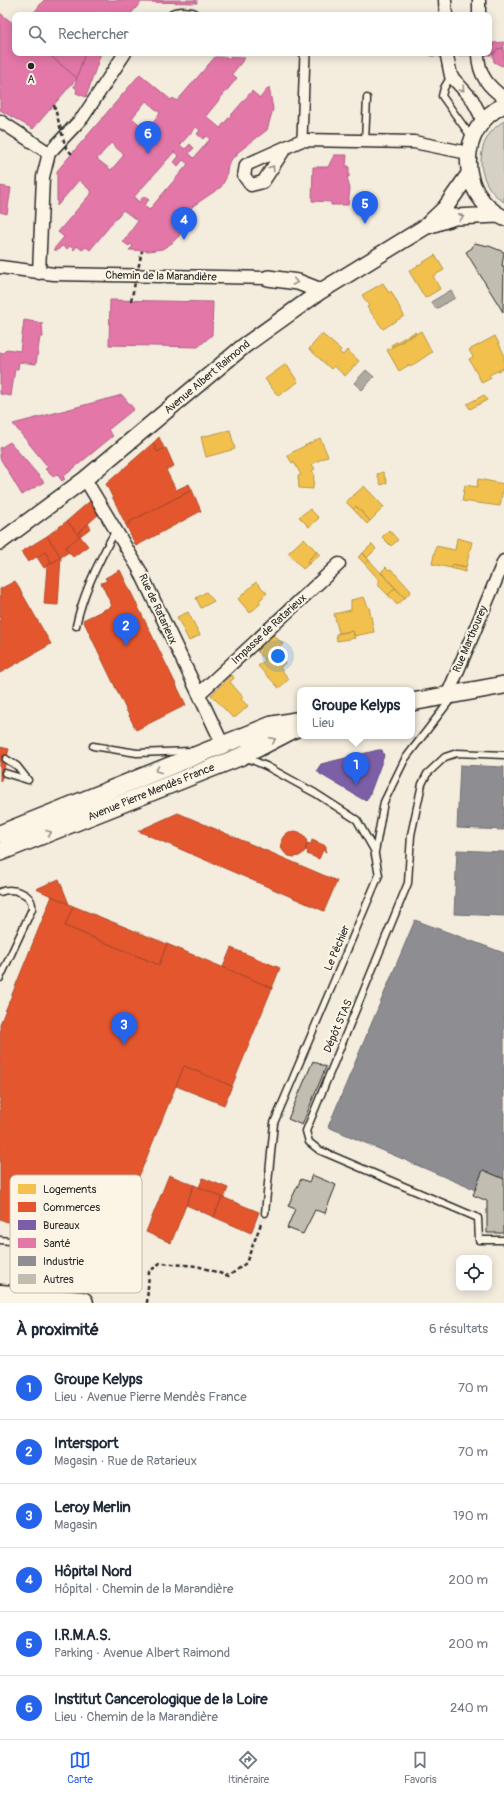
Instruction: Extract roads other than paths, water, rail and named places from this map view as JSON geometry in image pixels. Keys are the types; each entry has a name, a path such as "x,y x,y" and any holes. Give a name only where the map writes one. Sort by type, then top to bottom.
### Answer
{"highway":[{"path":"0,1296 82,1303"}],"main road":[{"path":"415,701 504,685"},
{"name":"Avenue Pierre Mendès France","path":"0,834 222,743 272,724 297,720"},
{"name":"Avenue Pierre Mendès France","path":"0,852 242,756 297,728"},
{"path":"0,857 29,841"}],"street":[{"path":"445,0 446,12"},
{"path":"479,0 479,12"},
{"path":"39,273 43,177 49,153 83,117 123,56"},
{"path":"302,140 305,56"},
{"path":"447,56 451,76 472,100 483,120"},
{"path":"478,56 482,75 488,85 504,98"},
{"path":"501,216 479,198 469,174 468,153 472,138 483,120 504,105"},
{"path":"0,121 49,153"},
{"path":"286,147 302,140 414,142 468,153"},
{"name":"Avenue Albert Raimond","path":"0,542 85,479 244,346 321,291 425,227 445,208 469,174"},
{"name":"Avenue Albert Raimond","path":"425,227 455,217 501,216"},
{"name":"Chemin de la Marandière","path":"0,267 39,273 268,278 298,282 321,291"},
{"name":"Rue de Ratarieux","path":"85,479 140,569 222,743"},
{"name":"Rue Marthourey","path":"451,695 504,561"},
{"name":"Impasse de Ratarieux","path":"199,694 339,564"}],"lane":[{"path":"451,76 444,88 442,96 444,101 472,138"},
{"path":"365,141 367,98"},
{"path":"76,626 80,607 93,575 116,530"},
{"path":"375,853 384,802 404,759 451,695"},
{"path":"93,746 137,753 202,752"},
{"name":"Dépôt STAS","path":"504,755 457,753 445,757 427,774 422,784 411,835 408,883 306,1131 309,1142 319,1150 478,1218 479,1240 504,1240"},
{"name":"Le Pêchier","path":"242,756 315,793 357,820 375,853 379,875 274,1123 265,1213"},
{"path":"4,773 28,780 17,766 6,759"},
{"path":"0,892 12,889 31,899 32,904 32,909 0,978"},
{"path":"0,1240 10,1241"}],"place":[{"name":"A","path":"31,66"},
{"name":"Institut Cancerologique de la Loire","path":"148,154"},
{"name":"I.R.M.A.S.","path":"365,224"},
{"name":"Hôpital Nord","path":"184,240"},
{"name":"Intersport","path":"126,646"},
{"name":"Groupe Kelyps","path":"356,785"},
{"name":"Leroy Merlin","path":"124,1045"}]}
